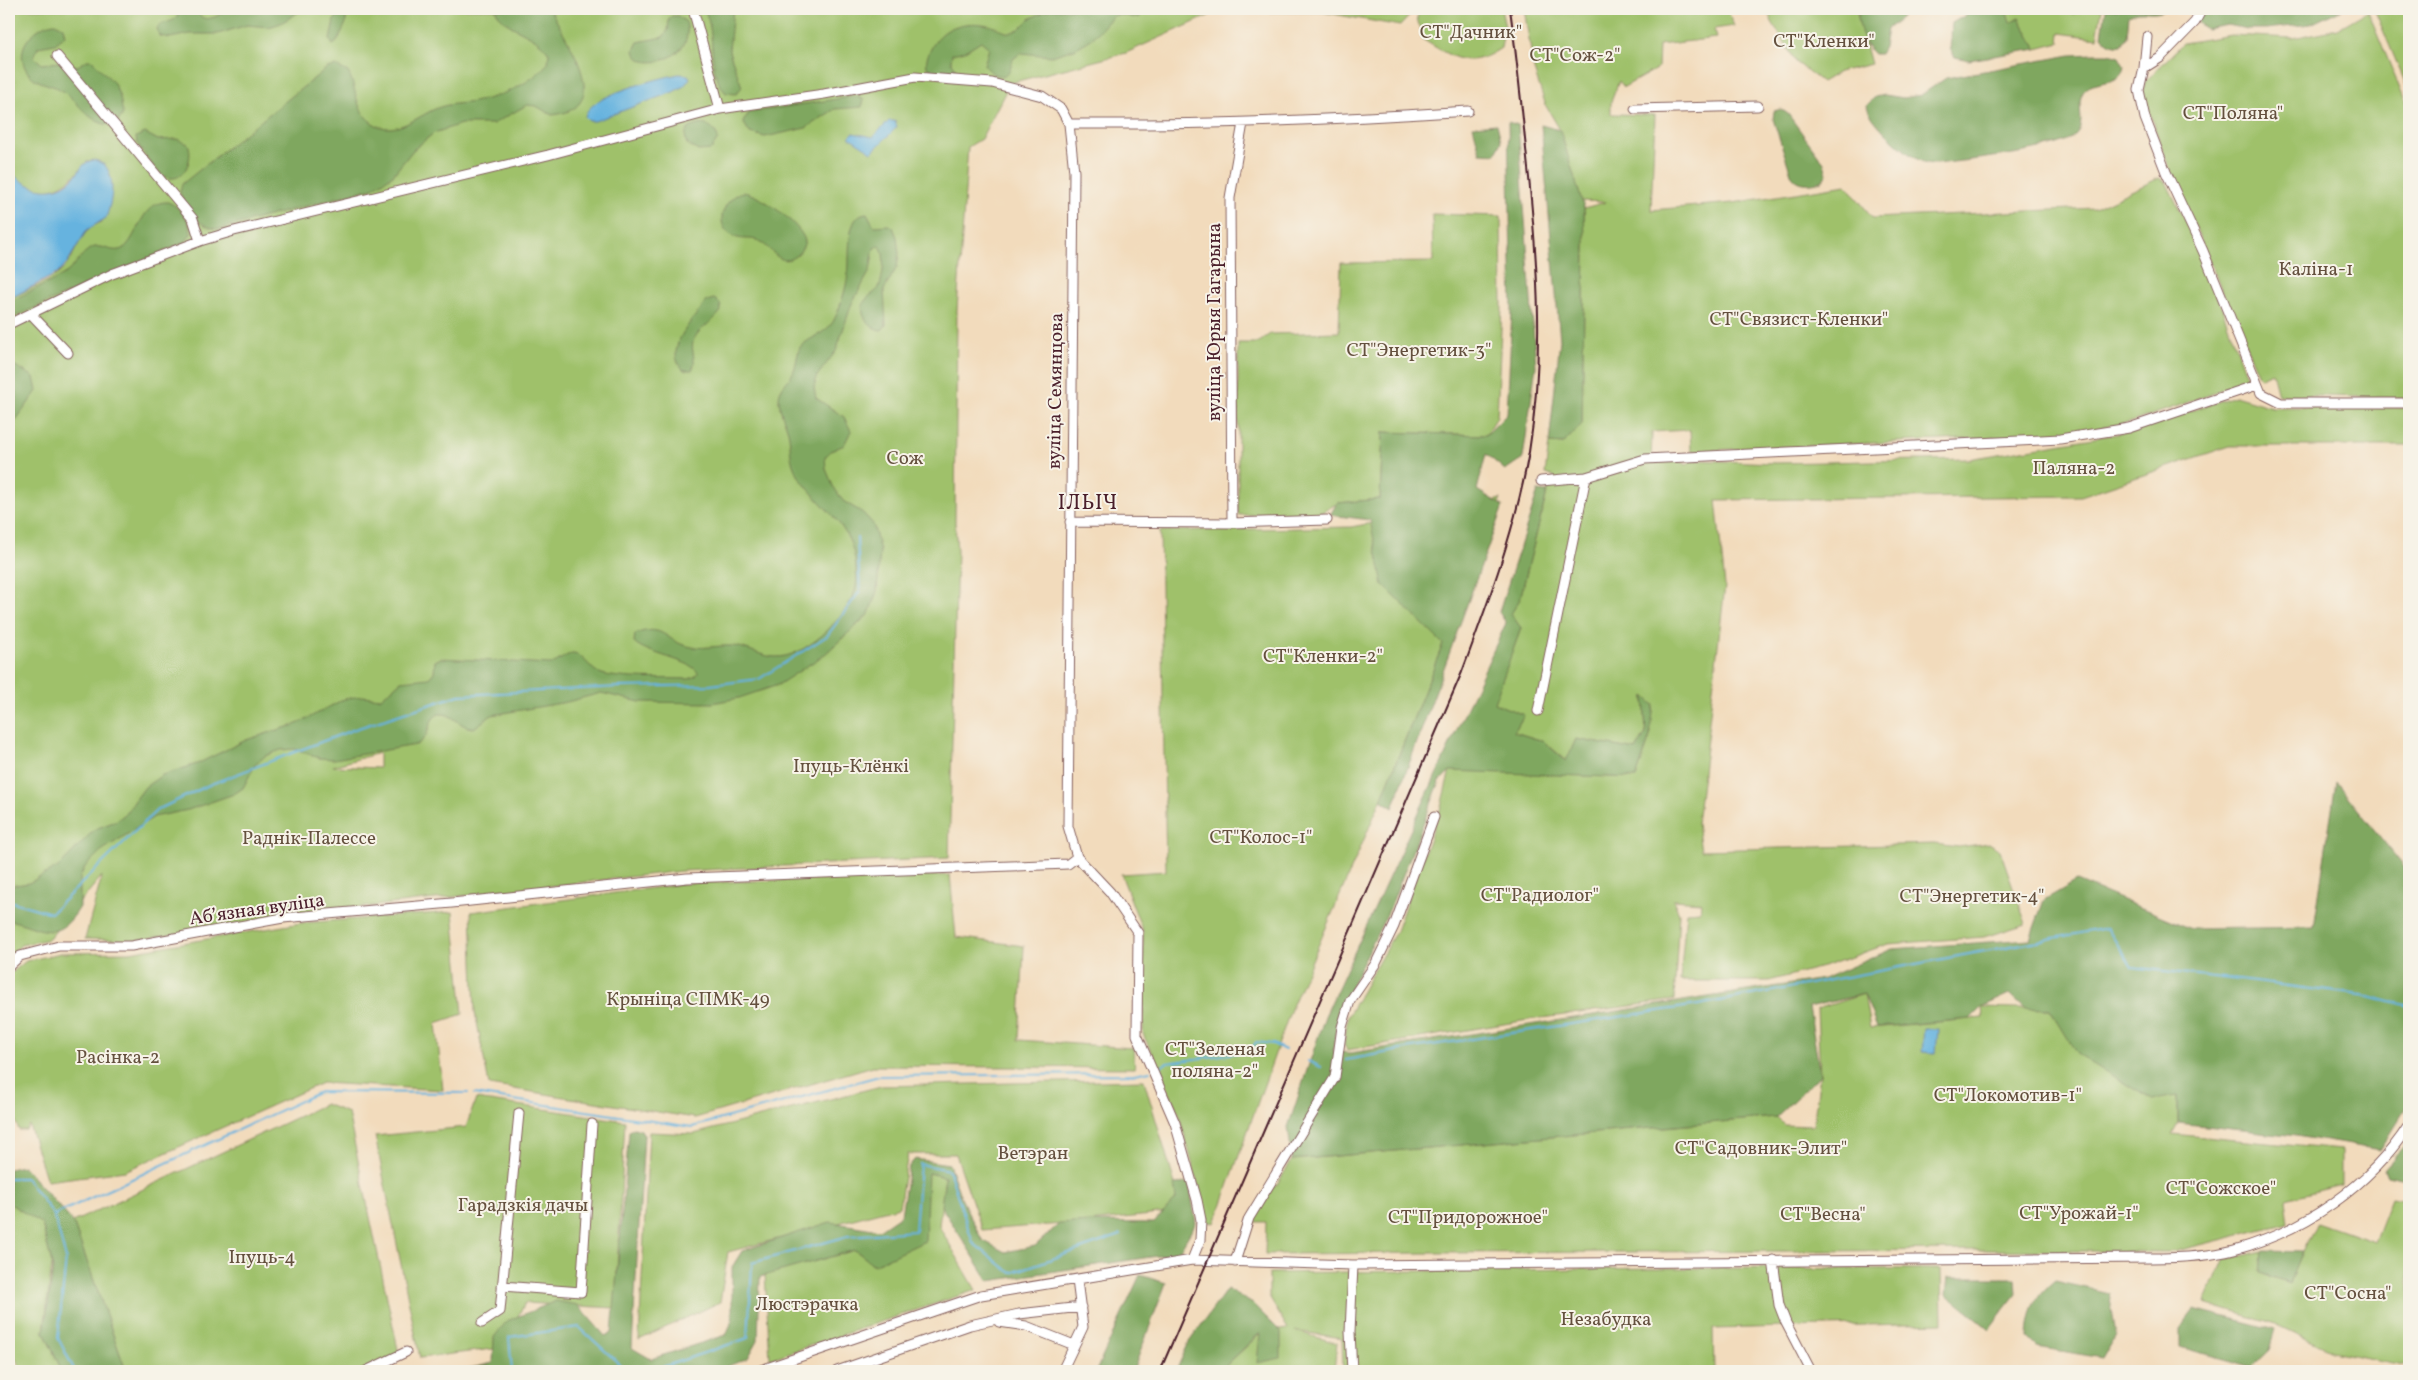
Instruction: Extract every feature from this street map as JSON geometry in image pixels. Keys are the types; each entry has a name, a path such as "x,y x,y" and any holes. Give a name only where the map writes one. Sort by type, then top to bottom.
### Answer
{"street":[{"path":"693,9 720,109"},
{"path":"2144,68 2160,58 2195,22 2202,9"},
{"path":"2147,38 2144,68 2139,90 2145,118 2173,189 2203,251 2261,393 2281,403 2409,403"},
{"path":"58,56 193,219 200,241"},
{"path":"9,324 112,274 200,241 548,155 720,109 824,94 915,77 1004,86 1042,96 1061,109 1069,124 1243,123 1468,111"},
{"path":"1635,109 1758,106"},
{"name":"вуліца Юрыя Гагарына","path":"1232,523 1230,198 1243,123"},
{"name":"вуліца Семянцова","path":"1069,124 1074,172 1068,826 1077,857 1110,892 1138,933 1136,1035 1175,1123 1197,1200 1200,1240 1192,1260"},
{"path":"31,314 68,352"},
{"path":"1541,481 1586,477 1645,459 2060,439 2129,428 2258,385"},
{"path":"1538,712 1586,477"},
{"path":"1070,522 1232,523 1327,520"},
{"path":"1235,1262 1249,1218 1335,1077 1342,1027 1350,1002 1376,963 1394,926 1434,817"},
{"name":"Абʼязная вуліца","path":"9,966 20,956 59,946 131,946 283,918 459,903 687,878 1068,864 1077,857"},
{"path":"482,1323 500,1311 519,1113"},
{"path":"502,1286 580,1292 592,1124"},
{"path":"758,1371 981,1295 1192,1260 1353,1265 2151,1258 2183,1257 2232,1250 2266,1239 2297,1224 2355,1186 2398,1143 2409,1125"},
{"path":"1773,1260 1779,1305 1786,1323 1811,1371"},
{"path":"1352,1371 1350,1332 1353,1265"},
{"path":"1062,1371 1083,1327 1077,1280"},
{"path":"837,1371 970,1326 1019,1314 1081,1307"},
{"path":"986,1322 1026,1326 1074,1345"},
{"path":"366,1371 406,1352"}],"green space":[{"path":"9,9 1416,9 1400,26 1322,12 1217,12 1126,53 1010,83 981,139 968,147 957,310 955,523 957,551 949,858 682,871 329,911 135,940 85,939 102,876 49,939 21,945 9,957 9,299 58,274 65,268 87,231 102,222 99,161 88,161 69,180 60,186 41,190 30,187 9,170","holes":["379,753 379,768 333,766"]},
{"path":"179,9 194,9 201,17 207,19 230,9 304,9 281,23 269,27 247,25 218,34 190,34 170,38 160,36 157,29 159,25 175,19"},
{"path":"495,9 550,9 575,55 581,71 584,87 581,100 571,110 552,115 536,106 527,105 493,124 461,124 434,133 413,150 393,175 373,188 220,229 207,226 201,222 186,205 180,192 182,184 327,68 336,66 348,72 360,108 369,120 384,128 392,128 409,123 440,107 497,96 516,88 534,77 548,63 549,53 543,45 506,22"},
{"path":"704,9 733,9 729,51 742,87 736,94 726,93 716,74 708,19"},
{"path":"1050,9 1144,9 1144,11 1140,17 1113,16 1093,38 1075,49 1051,56 1021,53 1013,59 1009,72 1003,77 992,73 984,65 989,48 981,41 965,51 952,54 951,61 956,69 951,75 938,74 927,67 927,59 933,45 944,32 951,28 975,23 992,26 1010,33 1019,29 1029,19"},
{"name":"СТ\"Дачник\"","path":"1423,9 1501,9 1505,27 1501,48 1479,59 1469,60 1451,56 1422,39 1417,17"},
{"path":"1524,9 1727,9 1734,26 1714,29 1716,38 1659,45 1658,68 1624,87 1619,81 1611,102 1611,114 1655,115 1651,210 1733,203 1846,185 1873,218 2095,208 2159,178 2166,182 2202,255 2248,379 2128,423 2057,435 1691,451 1690,430 1652,432 1651,463 1680,461 1687,465 1692,460 1776,463 1969,459 2129,432 2235,396 2272,407 2409,408 2409,446 2230,446 2081,496 1716,500 1725,586 1697,824 1701,850 1934,844 1959,847 1989,843 2000,850 2026,924 1984,937 1888,944 1826,966 1769,981 1680,981 1686,912 1700,911 1701,902 1673,900 1679,913 1674,1000 1528,1020 1347,1050 1344,1045 1348,1016 1396,931 1440,810 1450,770 1636,778 1650,736 1644,696 1646,733 1636,750 1576,739 1567,761 1543,741 1514,732 1524,715 1493,703 1521,628 1510,614 1520,599 1547,492 1554,477 1545,474 1549,443 1563,444 1582,424 1584,208 1606,202 1581,201 1560,130 1546,106 1534,70"},
{"name":"СТ\"Кленки\"","path":"1767,9 1856,9 1871,64 1839,72 1822,82 1796,62 1772,22"},
{"path":"1859,9 1904,10 1902,17 1887,29 1884,47 1880,54 1874,54 1864,40 1858,20"},
{"path":"1976,9 2006,9 2010,23 2019,18 2037,49 1969,60 1955,57 1950,49 1952,23"},
{"path":"2006,9 2060,9 2061,11 2074,14 2076,9 2102,9 2097,38 2060,33 2059,43 2037,49 2019,18 2010,23"},
{"path":"2106,9 2165,9 2129,15 2127,37 2122,45 2116,45 2110,44 2102,36"},
{"path":"2210,9 2342,9 2311,24 2266,29 2247,29 2228,25 2206,29 2198,23 2200,17"},
{"path":"2381,9 2409,9 2409,92 2375,11"},
{"path":"2368,11 2409,111 2409,398 2278,395 2272,372 2260,378 2169,167 2142,93 2145,82 2183,43 2231,35 2293,38 2337,29"},
{"path":"340,14 346,17 346,23 337,42 333,45 330,40 334,20"},
{"path":"678,16 686,22 687,35 683,46 675,54 655,62 645,61 638,57 634,50 638,42 663,37 668,30 669,18"},
{"path":"55,23 63,27 65,36 55,44 38,47 34,57 42,64 59,62 78,66 87,60 92,60 114,83 120,97 123,114 117,123 101,123 94,120 63,91 38,81 28,73 22,56 25,44 37,30"},
{"path":"2109,54 2119,57 2124,66 2119,77 2087,88 2081,98 2081,123 2076,134 2052,146 1990,157 1938,164 1926,163 1913,156 1888,136 1873,119 1867,105 1875,97 1884,95 1903,98 1921,95 1946,78 2071,55"},
{"path":"856,96 864,100 862,107 835,109 806,128 765,137 750,133 743,122 748,114 753,112"},
{"path":"1781,109 1788,114 1824,163 1827,174 1822,181 1801,182 1797,181 1791,174 1773,119 1774,111"},
{"path":"1508,122 1518,125 1536,366 1523,458 1505,470 1486,454 1477,490 1503,506 1393,808 1381,800 1443,644 1383,585 1370,520 1330,515 1337,503 1380,499 1383,432 1486,435 1507,414 1512,310"},
{"path":"1497,124 1501,141 1496,154 1480,153 1473,126"},
{"path":"697,125 708,125 715,131 718,139 711,150 698,151 687,144 686,132"},
{"path":"1541,125 1560,130 1584,208 1582,424 1563,444 1549,443 1560,340"},
{"path":"145,133 158,140 177,139 188,144 190,149 189,162 183,173 173,178 166,177 158,171 137,143 136,137"},
{"path":"743,192 769,204 796,226 805,241 801,250 796,255 784,260 759,241 736,237 727,231 723,225 723,212 730,200"},
{"path":"168,202 180,211 189,224 191,234 185,242 9,319 9,302 67,272 85,252 92,248 100,247 117,250 125,247 147,212 159,203"},
{"path":"867,213 874,226 888,225 893,227 897,237 899,254 897,267 884,290 886,325 882,330 873,327 866,320 863,311 864,302 878,289 881,279 884,259 879,246 874,248 870,271 852,303 836,351 817,376 814,388 816,398 844,417 851,431 844,445 831,451 825,457 826,469 833,486 843,501 863,513 873,524 880,551 877,591 869,614 824,655 778,685 739,698 712,703 640,702 601,693 567,702 492,715 474,728 464,726 448,715 439,714 432,721 425,737 416,745 334,759 319,758 295,749 281,750 265,756 255,765 243,788 234,794 188,810 154,817 101,851 85,867 80,877 80,907 63,926 56,930 48,931 9,920 9,886 29,883 58,867 95,829 116,821 125,814 145,787 162,775 197,764 246,740 297,724 344,699 362,696 381,698 401,681 429,678 434,672 435,661 441,658 550,664 574,654 582,658 594,670 611,676 689,679 698,673 694,668 688,664 640,647 634,642 635,634 652,630 658,631 687,646 698,648 732,646 776,657 787,656 798,651 821,636 841,616 853,596 857,579 854,553 843,528 807,487 795,469 791,459 788,431 780,407 779,395 781,389 793,373 800,347 826,330 836,317 847,280 852,229 860,215"},
{"name":"СТ\"Энергетик-3\"","path":"1432,214 1501,216 1502,307 1497,417 1486,435 1383,432 1380,499 1338,503 1317,515 1238,515 1238,343 1258,343 1270,334 1339,332 1341,263 1433,262"},
{"path":"714,299 720,303 721,311 694,339 692,347 694,366 692,370 684,370 678,362 677,346 692,320 707,301"},
{"path":"9,362 34,377 37,391 9,430"},
{"path":"1538,491 1547,492 1520,599 1511,614 1521,628 1494,703 1524,715 1514,732 1543,741 1566,761 1576,739 1636,750 1646,733 1644,696 1654,705 1650,736 1636,778 1450,771 1440,781 1390,908 1338,1013 1333,1051 1350,1053 1823,979 1892,949 2030,939 2044,900 2077,881 2192,929 2314,927 2336,782 2409,873 2409,1103 2380,1150 2297,1136 2178,1123 2178,1096 2152,1100 2078,1055 2050,1009 2025,1008 2010,994 1982,1007 1970,1019 1877,1027 1864,994 1809,1007 1820,1075 1776,1117 1292,1160 1288,1127 1325,1016 1506,623 1499,612"},
{"path":"1501,499 1381,800 1291,1009 1215,1223 1208,1222 1179,1114 1143,1034 1143,932 1121,874 1166,871 1160,531 1351,527"},
{"name":"Крыніца СПМК-49","path":"950,875 956,937 1024,946 1019,1040 1133,1048 1135,1068 873,1066 695,1118 489,1085 475,1012 471,912 690,883"},
{"name":"Расінка-2","path":"453,912 463,1014 436,1023 443,1090 322,1083 125,1171 47,1181 29,1125 26,1130 19,1130 9,1106 9,975 26,961 61,953 130,952 301,923"},
{"path":"1864,994 1870,1028 1983,1018 1982,1007 2050,1009 2178,1096 2178,1123 2172,1134 2341,1150 2341,1185 2285,1199 2288,1223 2172,1252 1985,1250 1265,1254 1266,1222 1253,1222 1272,1186 1276,1186 1292,1160 1776,1117 1784,1125 1813,1126 1820,1075 1817,1009"},
{"name":"Ветэран","path":"1144,1080 1183,1211 1090,1222 982,1230 956,1154 908,1154 899,1207 728,1252 720,1302 639,1340 649,1132 694,1134 881,1086"},
{"name":"Гарадзкія дачы","path":"476,1099 625,1121 615,1308 525,1303 501,1348 420,1358 375,1136 466,1127"},
{"name":"Іпуць-4","path":"325,1104 348,1113 400,1359 375,1371 126,1371 73,1222"},
{"path":"634,1128 641,1130 644,1135 632,1348 651,1359 726,1335 732,1321 732,1267 742,1251 830,1222 879,1230 901,1215 909,1166 915,1159 949,1164 961,1198 982,1240 1005,1252 1035,1246 1059,1224 1090,1222 1154,1223 1176,1199 1174,1184 1189,1183 1196,1223 1178,1253 989,1281 941,1206 945,1177 928,1173 925,1241 874,1265 855,1250 760,1277 758,1340 748,1358 716,1371 457,1371 493,1363 494,1337 507,1321 556,1301 578,1305 605,1336 612,1332 629,1131"},
{"path":"2409,1141 2409,1181 2387,1176 2384,1169"},
{"path":"23,1166 73,1222 126,1371 62,1371 44,1332 53,1268 42,1224 9,1203 9,1169"},
{"name":"Люстэрачка","path":"928,1173 945,1177 939,1226 976,1290 770,1359 765,1275 855,1250 874,1265"},
{"name":"СТ\"Сосна\"","path":"2391,1198 2409,1201 2409,1366 2332,1351 2280,1326 2205,1304 2223,1260 2263,1251 2261,1273 2289,1283 2317,1222 2374,1242"},
{"path":"9,1203 42,1224 52,1263 44,1332 62,1371 23,1371 9,1348"},
{"path":"2263,1251 2303,1252 2290,1283 2261,1273"},
{"name":"Незабудка","path":"1659,1268 1941,1269 1942,1323 1713,1329 1714,1371 1343,1371 1342,1338 1295,1331 1337,1343 1334,1371 1220,1371 1261,1333 1288,1329 1269,1297 1269,1273"},
{"path":"1140,1275 1166,1283 1133,1371 1096,1371"},
{"path":"1948,1278 2015,1278 2016,1294 1989,1329 1946,1294"},
{"path":"2055,1281 2109,1293 2116,1334 2102,1358 2037,1347 2028,1338 2031,1312 2037,1300"},
{"path":"1227,1289 1253,1304 1281,1332 1281,1358 1257,1363 1260,1333 1220,1371 1176,1371 1189,1342"},
{"path":"2194,1309 2276,1330 2270,1350 2252,1367 2180,1347 2180,1330"}],"water":[{"path":"679,74 688,75 690,78 684,86 673,92 595,121 589,121 585,117 589,109 610,95 656,79"},
{"path":"889,121 895,121 897,127 872,152 849,137 853,133 873,137"},
{"path":"95,160 105,165 111,177 112,191 106,218 87,230 67,263 58,273 9,299 9,170 31,186 47,189 56,188 64,185 75,176 87,162"},
{"path":"1924,1029 1938,1029 1936,1053 1922,1052"}],"waterway":[{"path":"9,901 51,913 157,810 211,784 355,729 459,695 619,687 710,685 759,679 827,636 860,591 857,538"},
{"path":"1346,1060 1412,1048 1698,1005 2107,928 2132,967 2369,996 2409,1007"},
{"path":"1155,1070 1167,1063 1250,1051 1256,1042 1273,1044 1285,1050"},
{"path":"1308,1061 1321,1067"},
{"path":"474,1094 692,1127 879,1076 1134,1074 1150,1071"},
{"path":"54,1215 320,1092 468,1093"},
{"path":"651,1371 748,1338 752,1263 848,1236 915,1231 920,1164 949,1170 973,1243 1011,1273 1121,1235"},
{"path":"9,1178 26,1178 54,1215 66,1258 58,1338 75,1371"},
{"path":"512,1371 509,1337 579,1327 627,1371"}],"railway":[{"path":"1160,1371 1462,672 1492,591 1517,508 1534,418 1537,384 1538,315 1532,212 1510,9"}],"district":[{"name":"ІЛЬІЧ","path":"1088,503"}],"park label":[{"name":"СТ\"Сож-2\"","path":"1575,56"},
{"name":"СТ\"Поляна\"","path":"2233,114"},
{"name":"Каліна-1","path":"2316,270"},
{"name":"СТ\"Связист-Кленки\"","path":"1799,320"},
{"name":"Сож","path":"905,459"},
{"name":"Паляна-2","path":"2074,469"},
{"name":"СТ\"Кленки-2\"","path":"1323,657"},
{"name":"Іпуць-Клёнкі","path":"851,767"},
{"name":"СТ\"Колос-1\"","path":"1261,838"},
{"name":"Раднік-Палессе","path":"309,839"},
{"name":"СТ\"Радиолог\"","path":"1540,896"},
{"name":"СТ\"Энергетик-4\"","path":"1972,897"},
{"name":"СТ\"Зеленая поляна-2\"","path":"1215,1061"},
{"name":"СТ\"Локомотив-1\"","path":"2008,1096"},
{"name":"СТ\"Садовник-Элит\"","path":"1761,1149"},
{"name":"СТ\"Сожское\"","path":"2221,1189"},
{"name":"СТ\"Урожай-1\"","path":"2079,1214"},
{"name":"СТ\"Весна\"","path":"1823,1215"},
{"name":"СТ\"Придорожное\"","path":"1468,1218"}]}
